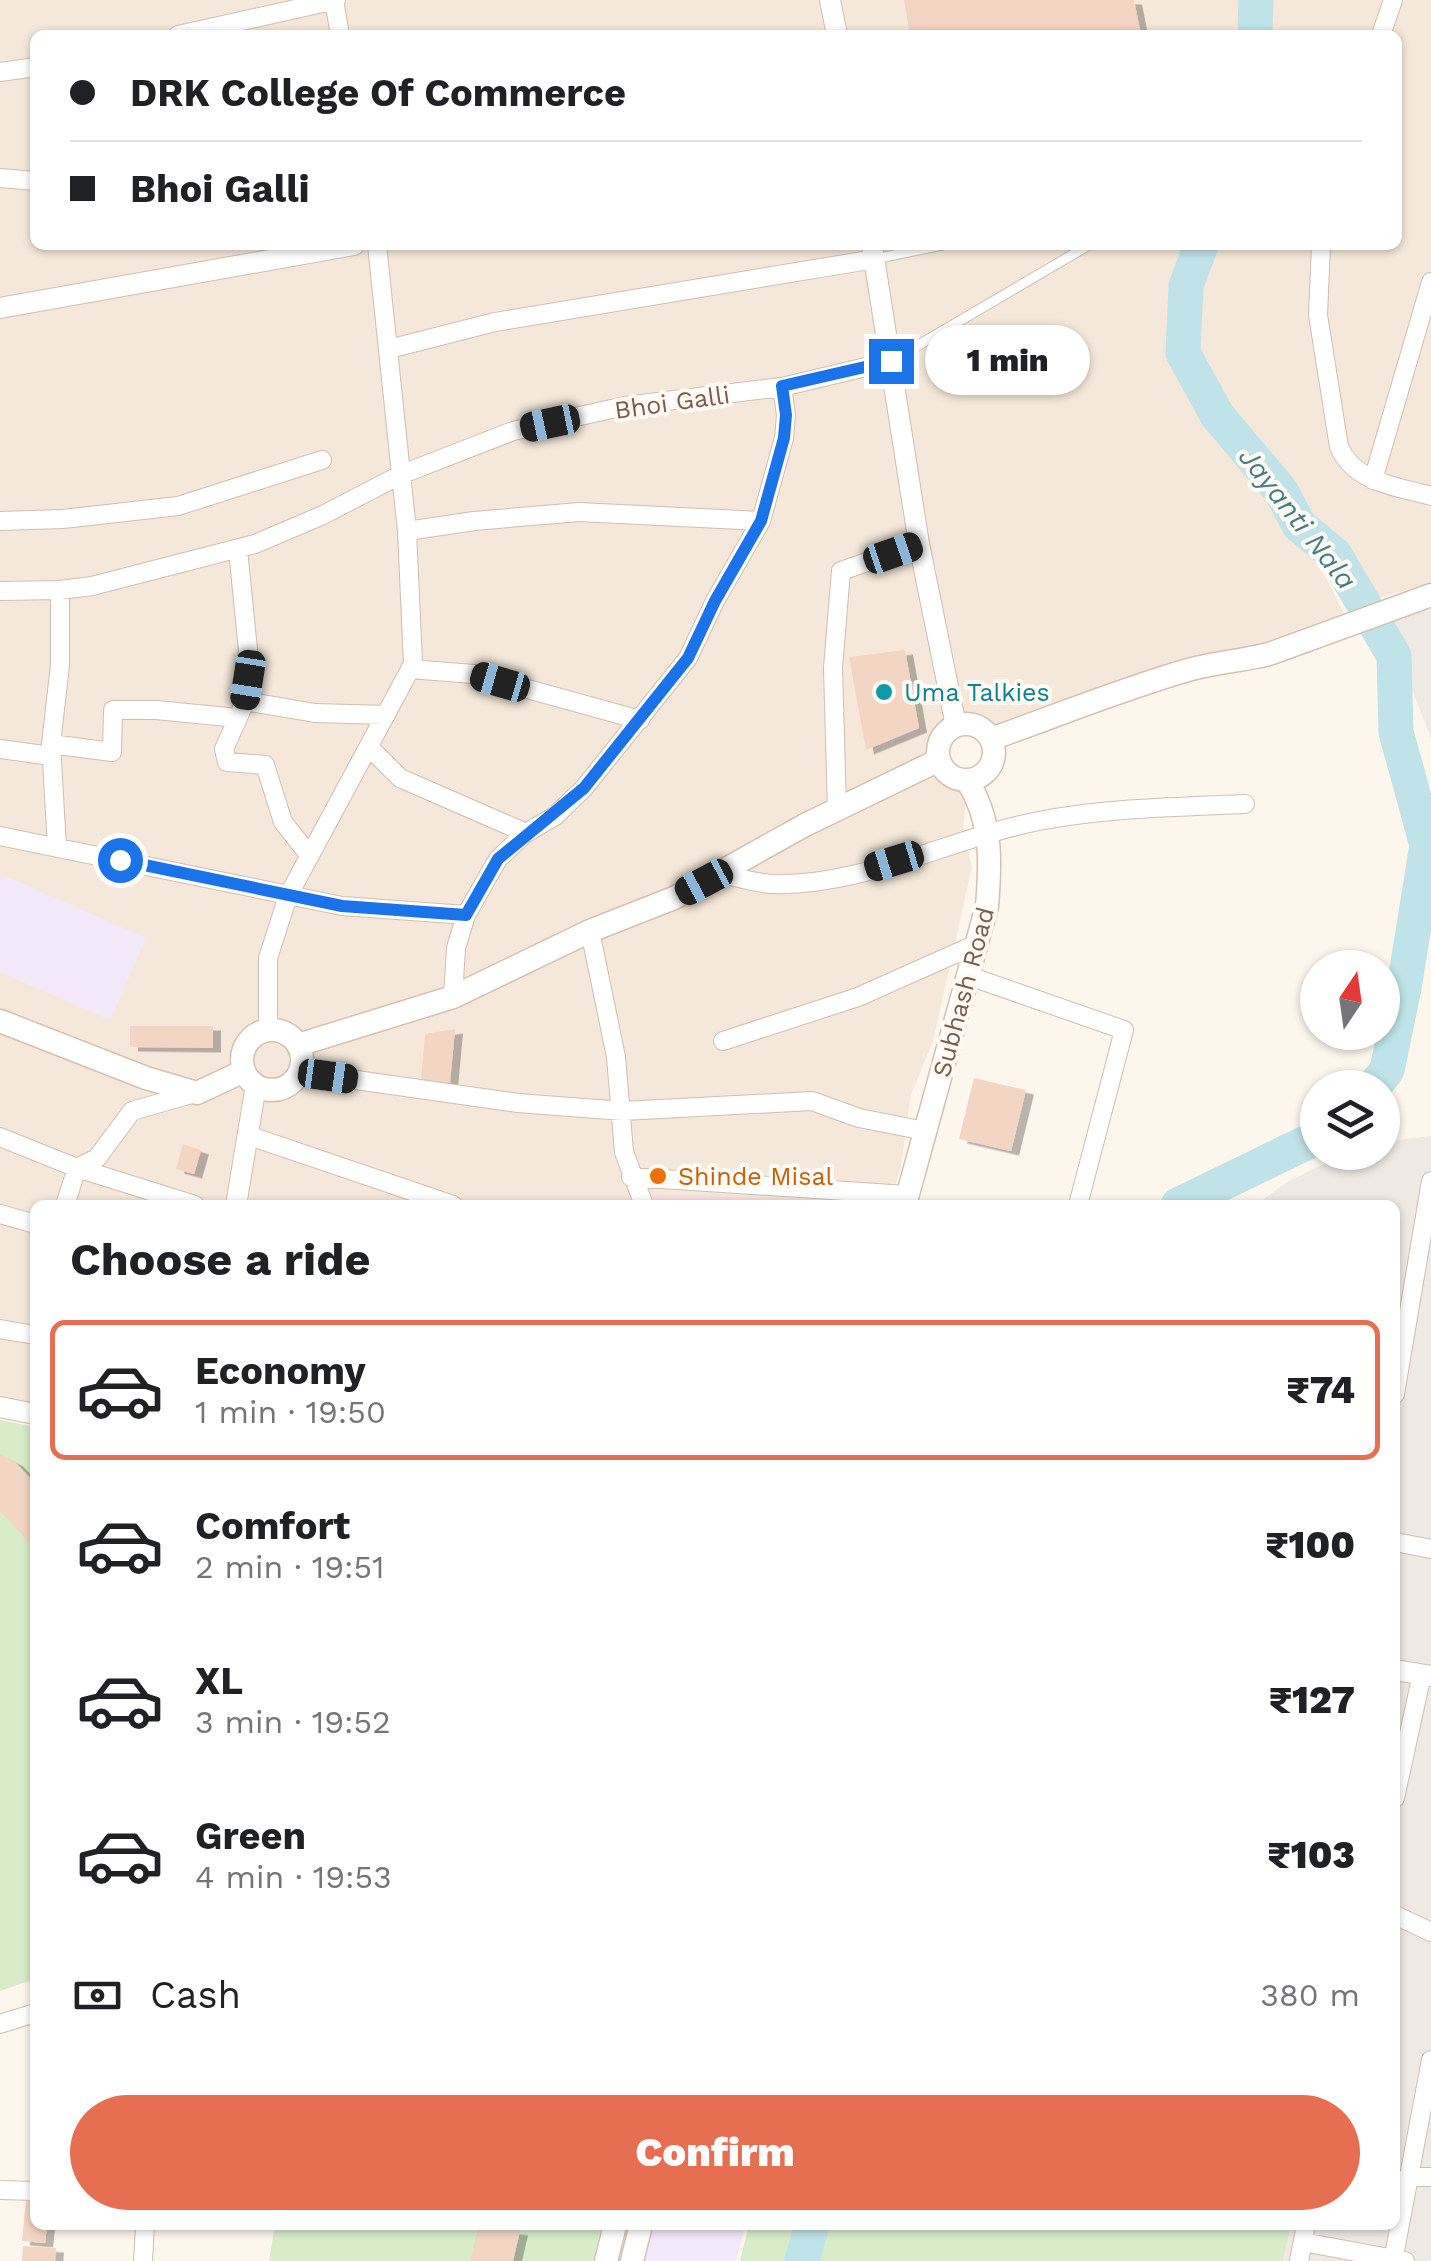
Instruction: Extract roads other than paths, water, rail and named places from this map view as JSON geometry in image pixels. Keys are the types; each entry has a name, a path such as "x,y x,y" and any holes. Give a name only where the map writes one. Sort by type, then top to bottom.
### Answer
{"main road":[{"path":"991,739 1156,680 1195,668 1246,660 1431,596"},
{"path":"956,726 978,726 991,739 994,758 990,766 967,780 950,774 939,760 940,741 956,726"},
{"path":"299,1056 453,997 590,930 626,919 939,760"},
{"name":"Subhash Road","path":"906,1200 988,906 988,832 980,802 967,780"},
{"path":"0,1022 127,1072 197,1092 250,1078 279,1089 293,1081 299,1056 285,1033 268,1030 246,1045 242,1062 250,1078"},
{"path":"606,2261 614,2230"},
{"path":"632,2261 640,2230"}],"street":[{"path":"200,30 335,0 339,30"},
{"path":"830,0 836,30"},
{"path":"1384,30 1393,0"},
{"path":"0,72 30,68"},
{"path":"0,178 30,180"},
{"path":"0,308 326,250"},
{"path":"268,1030 268,958 288,896 413,664 407,532 378,250"},
{"path":"1321,250 1318,314 1339,447 1345,461 1354,471 1373,480 1431,496"},
{"path":"389,349 495,322 874,252 919,544 956,726"},
{"path":"1373,480 1431,282"},
{"name":"Bhoi Galli","path":"0,590 92,586 238,550 322,516 400,474 513,431 625,406 782,386 891,361"},
{"path":"453,997 456,948 466,915 498,859 584,788 688,658 761,521 784,438 782,386"},
{"path":"0,522 178,506 322,460"},
{"path":"407,532 474,521 579,512 761,521"},
{"path":"837,810 833,668 842,571 919,544"},
{"path":"238,550 248,650 241,709 224,749 227,762 264,765 283,822 308,855"},
{"path":"56,847 52,750 60,665 60,590"},
{"path":"410,669 472,674 640,720"},
{"path":"0,749 112,752 113,710 386,714"},
{"path":"368,747 400,778 526,833"},
{"path":"719,874 770,884 831,880 1040,820 1244,804"},
{"path":"0,836 342,906 466,915"},
{"path":"590,930 610,1020 623,1112 624,1152 642,1200"},
{"path":"723,1040 858,997 978,942"},
{"path":"969,976 1124,1030 1079,1200"},
{"path":"299,1056 328,1076 500,1100 623,1112 812,1101 859,1118 926,1131"},
{"path":"237,1200 247,1136 250,1078"},
{"path":"67,1200 77,1168 97,1158 132,1111 197,1092"},
{"path":"247,1136 438,1200"},
{"path":"0,1137 77,1168 179,1200"},
{"path":"631,1177 906,1200"},
{"path":"1400,1364 1431,1181"},
{"path":"0,1214 30,1223"},
{"path":"0,1328 30,1335"},
{"path":"0,1407 30,1413"},
{"path":"1400,1543 1431,1549"},
{"path":"1400,1671 1426,1675 1400,1760"},
{"path":"1400,1917 1431,1932"},
{"path":"0,2024 30,2015"},
{"path":"1302,2243 1397,2260 1407,2177 1431,2060"},
{"path":"1407,2177 1431,2177"},
{"path":"0,2190 30,2190"},
{"path":"143,2261 145,2230"}],"lane":[{"path":"891,361 1080,250"}],"waterway":[{"name":"Jayanti Nala","path":"1255,30 1256,0"},
{"name":"Jayanti Nala","path":"1199,250 1186,286 1183,353 1217,415 1281,491 1299,525 1335,555 1394,656 1396,732 1427,845 1387,1070"},
{"name":"Jayanti Nala","path":"1188,1200 1300,1146"},
{"name":"Jayanti Nala","path":"802,2261 811,2230"}],"place":[{"name":"Uma Talkies","path":"884,692"},
{"name":"Shinde Misal","path":"658,1176"}]}
